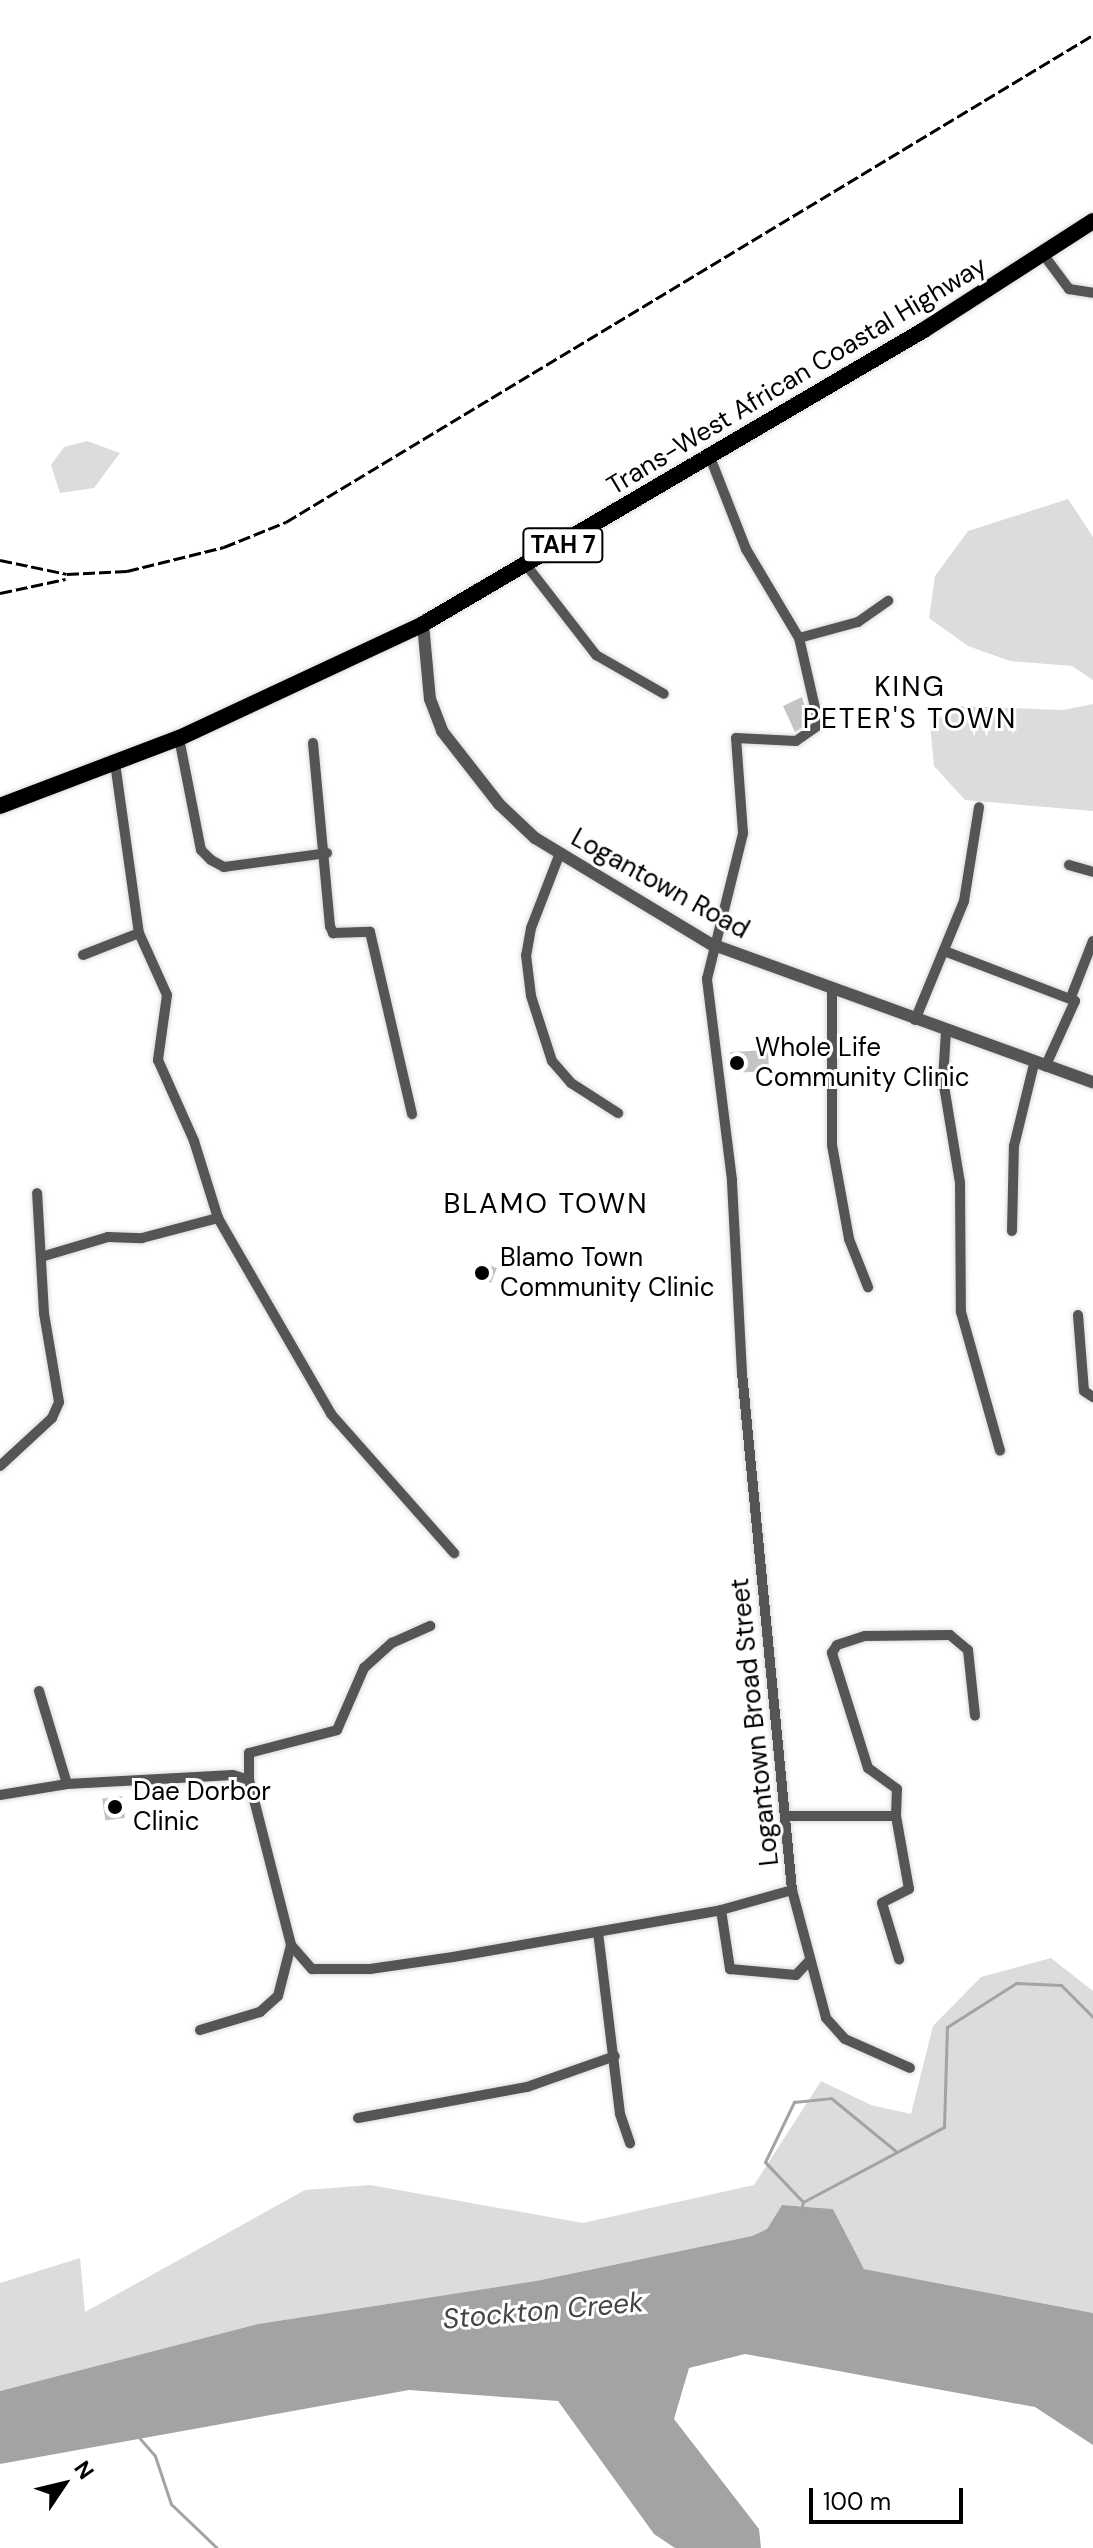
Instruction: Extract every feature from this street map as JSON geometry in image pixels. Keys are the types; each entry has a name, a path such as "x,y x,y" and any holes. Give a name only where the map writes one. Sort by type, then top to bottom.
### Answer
{"highway":[{"name":"Trans-West African Coastal Highway","path":"0,806 179,738 423,624 710,457 1093,221"}],"street":[{"path":"1043,254 1069,289 1093,293"},
{"path":"710,457 746,549 799,638 858,622 888,601"},
{"path":"527,566 596,655 664,694"},
{"name":"Logantown Road","path":"423,624 430,699 449,744 516,823 711,944 1093,1082"},
{"name":"Logantown Broad Street","path":"291,1945 312,1969 370,1969 721,1910 792,1890 766,1648 732,1180 707,979 711,944 743,833 736,738 796,741 819,725 799,638"},
{"path":"179,738 201,850 211,860 224,867 327,853"},
{"path":"313,743 327,853 330,926 333,933 370,932 412,1114"},
{"path":"115,763 139,933 167,995 158,1060 194,1141 218,1218 331,1414 454,1553"},
{"path":"915,1020 947,952 964,901 979,807"},
{"path":"560,853 531,928 526,955 531,996 552,1061 571,1083 618,1113"},
{"path":"1069,865 1093,872"},
{"path":"83,955 139,933"},
{"path":"1012,1231 1014,1146 1039,1065 1075,1008 1071,997 1093,941"},
{"path":"947,952 1071,997"},
{"path":"832,990 832,1145 849,1239 868,1287"},
{"path":"946,1031 943,1080 960,1183 961,1312 1000,1451"},
{"path":"0,1466 52,1418 59,1402 41,1257 37,1193"},
{"path":"41,1257 108,1237 142,1238 218,1218"},
{"path":"1078,1315 1084,1391 1093,1397"},
{"path":"200,2030 260,2012 278,1996 291,1945 249,1780 249,1753 337,1730 357,1680 375,1655 430,1626"},
{"path":"899,1959 882,1903 909,1889 896,1816 897,1789 868,1768 832,1653 837,1645 865,1636 950,1635 968,1650 975,1716"},
{"path":"39,1691 67,1784"},
{"path":"0,1795 67,1784 233,1775 249,1780"},
{"path":"786,1816 896,1816"},
{"path":"792,1890 808,1962 834,2029 910,2068"},
{"path":"721,1910 730,1969 796,1975 808,1962"},
{"path":"598,1932 620,2114 630,2143"},
{"path":"358,2118 527,2087 615,2056"}],"shaded area":[{"path":"87,441 120,453 94,488 60,493 51,465 64,447"},
{"path":"1068,499 1093,537 1093,680 1072,666 1010,661 968,646 929,618 935,576 968,531"},
{"path":"1093,704 1093,811 965,800 934,766 930,723 960,706 1063,710"},
{"path":"1051,1958 1093,1991 1093,2313 864,2269 833,2209 782,2205 767,2229 752,2236 536,2281 258,2324 0,2391 0,2283 80,2258 85,2312 305,2190 370,2185 583,2223 754,2185 821,2081 871,2105 911,2114 933,2026 981,1977"}],"water":[{"name":"Stockton Creek","path":"782,2205 833,2209 864,2269 1093,2313 1093,2445 1035,2407 745,2354 689,2368 674,2419 759,2529 761,2548 675,2548 654,2534 558,2401 409,2390 0,2464 0,2391 258,2324 536,2281 752,2236 767,2229"}],"building":[{"path":"802,697 810,722 795,732 783,706"},
{"name":"Whole Life Community Clinic","path":"768,1050 769,1071 731,1073 730,1052"},
{"name":"Blamo Town Community Clinic","path":"481,1262 497,1268 491,1283 475,1277"},
{"name":"Dae Dorbor Clinic","path":"122,1796 125,1818 105,1821 102,1799"}],"waterway":[{"path":"801,2210 803,2202 944,2127 947,2027 1016,1983 1061,1985 1093,2017"},
{"path":"803,2202 765,2162 794,2102 831,2098 897,2152"},
{"path":"136,2434 155,2456 171,2504 217,2548"}],"railway":[{"path":"0,560 67,574 127,571 224,547 286,522 1093,35"},
{"path":"0,593 66,579"}],"place":[{"name":"Whole Life Community Clinic","path":"737,1063"},
{"name":"Blamo Town Community Clinic","path":"482,1273"},
{"name":"Dae Dorbor Clinic","path":"115,1807"}],"district":[{"name":"KING PETER'S TOWN","path":"910,703"},
{"name":"BLAMO TOWN","path":"546,1204"}]}
